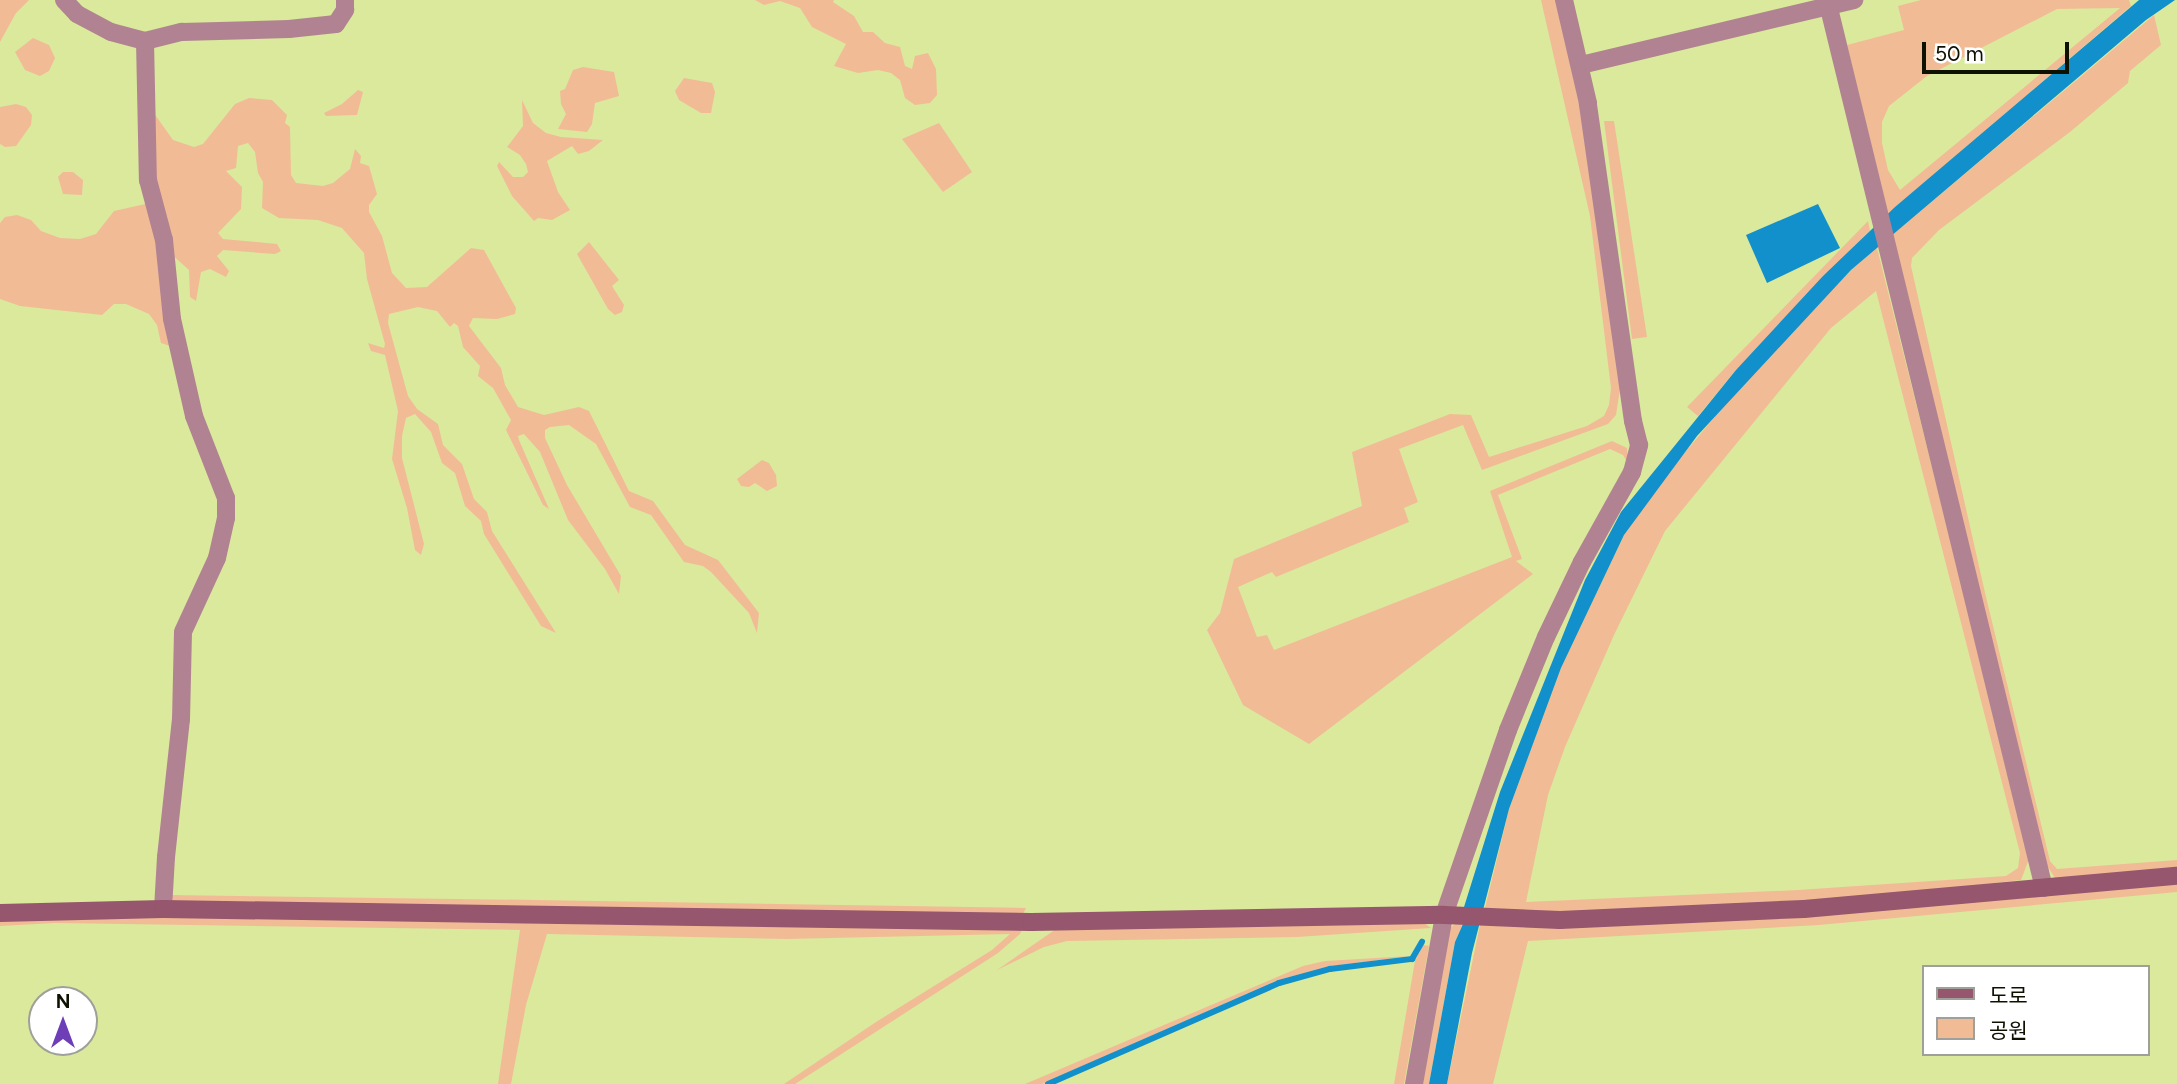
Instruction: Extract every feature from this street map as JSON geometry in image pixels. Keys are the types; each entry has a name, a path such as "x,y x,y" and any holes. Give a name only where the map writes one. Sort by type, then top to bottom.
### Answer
{"street":[{"path":"64,0 77,14 111,32 145,41 182,32 289,29 336,24 345,10 345,0"},
{"path":"1414,1084 1452,915 1508,730 1541,648 1582,562 1632,472 1639,445 1581,65 1564,0"},
{"path":"1581,65 1828,3 1854,0"},
{"path":"1828,3 2044,888"},
{"path":"145,41 148,180 164,240 172,319 194,416 220,476 226,498 226,518 217,558 183,632 181,719 163,909"},
{"path":"0,913 163,909 1031,922 1452,915 1560,920 1804,909 2177,876"}],"green space":[{"path":"0,0 29,0 16,13 0,42"},
{"path":"755,0 834,0 833,2 854,16 863,32 873,32 885,43 900,47 905,66 912,69 915,56 928,53 936,69 937,95 930,103 915,105 905,98 900,80 891,73 878,70 858,73 834,66 846,44 812,27 800,8 780,1 764,5"},
{"path":"1541,0 1556,0 1574,71 1597,204 1620,389 1616,415 1608,424 1482,470 1463,425 1399,449 1418,502 1404,508 1409,522 1276,577 1272,572 1238,587 1257,637 1267,635 1274,650 1512,557 1490,491 1612,441 1627,448 1628,463 1623,455 1610,449 1498,495 1522,559 1516,561 1533,574 1309,744 1243,705 1207,630 1220,613 1234,559 1362,506 1352,452 1450,414 1471,415 1489,457 1587,426 1604,416 1609,405 1611,388 1590,216"},
{"path":"1921,0 2129,0 2131,6 1888,214 1847,45 1904,30 1898,6","holes":["2120,8 1900,190 1888,170 1882,143 1882,122 1889,106 1927,76 2057,9"]},
{"path":"2154,15 2161,45 2130,71 2128,83 2070,132 1939,230 1912,258 1911,266 1986,597 2050,861 2057,869 2177,860 2177,870 2066,880 2055,878 2042,858 1892,235"},
{"path":"33,38 49,45 55,58 49,71 40,76 25,70 15,52"},
{"path":"583,67 614,72 619,96 595,103 592,124 587,132 558,129 566,114 561,104 560,91 565,89 573,70"},
{"path":"684,78 712,83 715,92 711,113 701,113 679,100 675,91"},
{"path":"358,90 363,92 357,115 326,116 324,113 342,104"},
{"path":"249,98 272,100 287,115 285,123 290,127 291,175 296,183 323,186 333,183 350,169 355,149 361,156 360,163 369,166 377,194 369,205 369,212 382,236 392,273 406,288 427,287 471,248 484,250 516,308 515,314 497,319 473,318 469,326 501,368 505,385 518,407 544,415 579,407 589,411 629,491 653,501 685,545 718,560 759,613 757,633 749,613 711,572 703,566 684,562 651,515 630,507 596,444 569,425 550,427 545,430 545,438 567,485 621,576 619,594 605,569 568,520 540,452 524,434 518,436 519,440 549,509 543,505 506,430 511,420 493,388 478,376 480,366 463,347 458,326 454,323 450,327 437,311 418,307 389,314 388,323 408,396 417,409 438,424 443,445 462,464 474,499 487,512 492,531 556,633 541,626 484,534 481,521 465,506 455,473 442,463 431,432 415,414 406,418 402,436 402,458 424,544 421,555 415,550 407,508 392,459 398,411 385,355 371,351 368,343 384,348 385,344 367,279 364,253 342,228 318,220 279,218 262,208 263,182 258,173 255,152 248,143 238,146 236,168 226,171 242,187 241,209 218,233 223,239 277,244 281,251 275,254 223,250 217,256 229,271 226,277 210,269 201,272 196,301 190,297 189,270 170,253 153,184 151,109 173,140 194,147 203,144 235,104"},
{"path":"522,100 533,123 546,133 561,137 603,140 589,151 578,154 572,146 547,161 558,192 570,210 552,220 538,218 534,221 512,196 497,166 499,162 513,177 523,177 528,172 520,155 507,147 523,126"},
{"path":"16,104 26,107 32,115 31,125 16,146 5,147 0,144 0,107"},
{"path":"1604,121 1614,121 1647,337 1632,339"},
{"path":"939,123 972,172 943,192 902,139"},
{"path":"63,172 73,172 83,180 82,195 63,194 58,177"},
{"path":"150,203 170,346 161,343 157,325 149,314 126,304 114,304 102,315 20,306 0,299 0,223 5,217 17,215 31,220 41,231 60,238 80,239 96,234 114,211"},
{"path":"1868,221 1870,231 1736,370 1698,416 1687,407"},
{"path":"589,242 619,280 612,286 624,305 622,312 615,315 608,309 577,254"},
{"path":"1877,248 2027,846 2029,859 2021,880 1800,905 1530,915 1484,912 1509,809 1561,668 1624,535 1665,476 1734,394 1851,270","holes":["1876,291 2020,853 2018,868 2006,876 1798,890 1526,902 1548,795 1565,747 1614,635 1665,531 1831,328"]},
{"path":"762,460 769,463 776,475 777,486 767,491 755,483 749,487 741,486 737,479"},
{"path":"2177,881 2177,892 1819,925 1528,941 1493,1084 1447,1084 1480,925 1565,926"},
{"path":"171,895 1026,908 1023,914 175,905"},
{"path":"77,915 1024,925 1020,934 998,953 795,1084 784,1084 876,1022 992,950 1010,934 786,939 547,934 526,1005 511,1084 498,1084 520,930 55,923 0,926 0,919"},
{"path":"1424,923 1431,928 1297,937 1067,941 1044,947 997,970 1059,927"},
{"path":"1455,924 1463,924 1455,942 1429,1084 1420,1084 1450,928"},
{"path":"1423,945 1429,946 1404,1084 1394,1084 1415,961"},
{"path":"1411,956 1331,966 1278,980 1042,1084 1025,1084 1303,966 1325,961"}],"water":[{"path":"2139,0 2175,0 2146,20 1851,270 1697,436 1624,535 1561,668 1509,809 1472,953 1447,1084 1429,1084 1455,942 1463,924 1464,907 1500,792 1585,580 1621,512 1736,370 1823,276 1895,207"},
{"path":"1818,204 1840,248 1767,283 1746,235"}],"waterway":[{"path":"1048,1084 1279,983 1330,969 1412,959 1422,942"}]}
